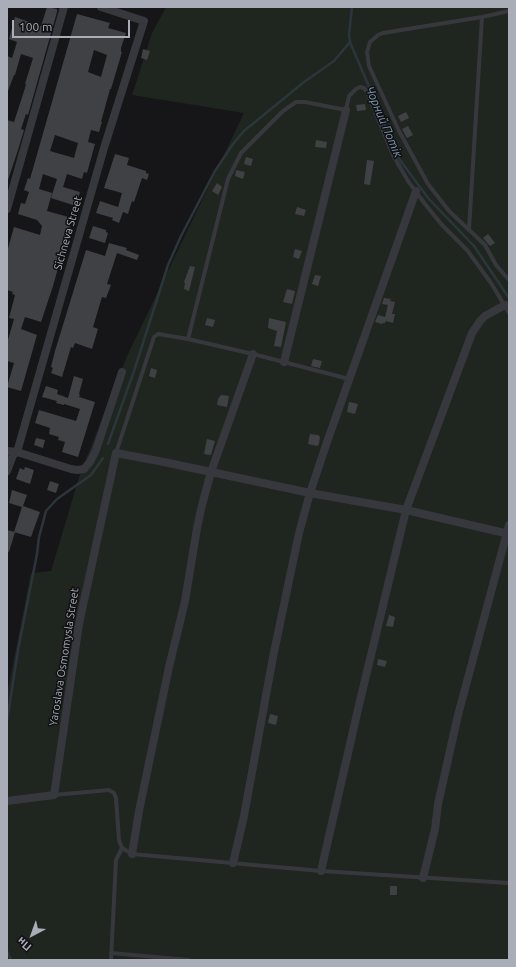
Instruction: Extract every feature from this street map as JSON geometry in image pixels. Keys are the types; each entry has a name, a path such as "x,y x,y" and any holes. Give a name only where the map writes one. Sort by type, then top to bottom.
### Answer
{"street":[{"path":"7,209 64,7"},
{"name":"Sichneva Street","path":"7,471 13,455 17,452 104,148 144,21 101,7"},
{"path":"284,362 346,110"},
{"path":"233,863 244,816 274,650 299,533 310,493 349,379 416,191"},
{"path":"321,871 406,510 472,333 485,316 507,309"},
{"path":"132,854 139,811 169,667 185,601 197,528 211,472 253,354"},
{"path":"7,451 17,452 77,470 82,470 88,466 96,450 122,372"},
{"path":"116,453 310,493 406,510 508,533"},
{"name":"Yaroslava Osmomysla Street","path":"54,795 79,624 116,453"},
{"path":"423,878 435,829 438,804 458,715 509,525"},
{"path":"7,801 54,795"}],"lane":[{"path":"509,11 482,17 378,34 370,42 366,52 369,66 399,131 428,184 449,211 485,246 496,265 509,279"},
{"path":"469,229 482,17"},
{"path":"188,339 228,179 242,153 283,112 296,102 306,102 346,110 349,96 360,87 364,88 367,92 393,155 416,191 442,225 467,250 507,309"},
{"path":"116,453 156,335 161,334 188,339 349,379"},
{"path":"54,795 109,790 114,793 116,798 119,840 122,848 132,854 321,871 509,884"},
{"path":"111,960 116,860 122,848"},
{"path":"111,953 189,960"}],"shaded area":[{"path":"166,7 509,7 509,960 9,960 7,954 7,694 31,573 51,571 80,474 128,354 244,113 132,95 152,33"}],"building":[{"path":"47,7 57,9 57,12 28,115 26,114 21,129 24,130 7,180 7,120 14,122 33,58 21,54 15,75 7,91 7,56 12,58 17,42 9,39 15,17 41,26"},
{"path":"77,14 110,23 108,28 126,33 99,132 91,130 88,142 95,144 87,173 84,172 82,179 67,174 63,187 80,192 76,206 51,198 57,179 43,174 39,189 52,193 47,211 72,218 53,286 41,322 25,317 21,329 37,335 21,391 7,387 14,363 7,361 7,343 14,319 9,318 15,295 12,294 13,292 7,290 7,252 14,227 40,235 42,226 37,220 18,214 21,203 25,204 29,192 24,190 28,178 30,179","holes":["94,50 107,55 101,77 88,72","55,135 78,143 74,158 50,151"]},
{"path":"143,49 150,51 147,60 141,58"},
{"path":"365,104 366,110 357,111 356,105"},
{"path":"406,112 409,118 401,122 398,116"},
{"path":"408,126 413,135 407,138 402,129"},
{"path":"316,140 327,142 326,148 315,147"},
{"path":"115,154 129,158 127,165 146,171 146,173 149,174 147,180 142,178 134,202 132,201 128,214 123,212 119,223 112,220 113,218 96,213 100,201 118,207 122,193 104,188"},
{"path":"246,157 253,159 251,166 244,164"},
{"path":"367,160 374,161 370,185 364,184"},
{"path":"236,170 245,172 243,179 235,176"},
{"path":"217,183 222,187 218,195 212,191"},
{"path":"297,207 306,210 304,216 295,214"},
{"path":"93,226 106,230 108,233 105,243 89,238"},
{"path":"488,234 495,243 490,246 483,238"},
{"path":"109,243 127,248 126,250 139,255 137,260 117,253 107,284 111,285 106,298 102,297 93,327 98,329 92,349 75,343 73,348 71,347 62,377 51,373 55,351 86,250 105,256"},
{"path":"295,249 302,251 299,259 293,257"},
{"path":"190,266 195,267 189,291 184,289 184,282"},
{"path":"315,275 321,276 318,286 312,284"},
{"path":"287,289 295,291 292,304 283,302"},
{"path":"384,298 391,299 390,301 395,302 392,314 395,314 393,323 386,321 382,324 375,322 378,315 385,317 388,305 382,304"},
{"path":"207,318 215,320 213,327 205,325"},
{"path":"269,318 286,322 281,347 274,346 277,331 268,328"},
{"path":"313,359 322,361 320,368 311,366"},
{"path":"151,368 157,370 155,378 149,376"},
{"path":"74,376 83,379 79,397 95,402 78,457 62,452 65,442 58,440 59,437 49,434 50,428 35,423 39,410 76,421 80,409 56,403 57,401 42,397 46,386 58,390 57,394 68,398"},
{"path":"221,395 229,396 227,407 217,405 218,399"},
{"path":"349,402 358,404 355,414 347,412"},
{"path":"310,434 318,435 320,437 319,444 317,446 308,444"},
{"path":"36,438 45,440 43,448 34,445"},
{"path":"207,439 215,441 211,455 204,454"},
{"path":"25,467 34,470 30,484 16,479 20,468 24,470"},
{"path":"50,481 59,484 56,493 47,490"},
{"path":"12,490 27,495 23,506 40,512 31,537 14,532 22,507 9,503"},
{"path":"7,530 15,532 9,552 7,551"},
{"path":"389,615 395,617 393,627 386,626"},
{"path":"378,659 387,661 385,667 377,665"},
{"path":"270,714 278,716 276,725 268,723"},
{"path":"390,886 397,886 397,895 390,895"}],"waterway":[{"name":"Чорний Потік","path":"352,7 349,35 350,42 400,160 428,198 474,246 509,298"},
{"path":"108,444 134,371 168,265 181,236 215,171 233,144 244,131 304,82 334,61 350,42"},
{"path":"7,721 18,650 39,537 46,511 57,499 91,475 103,458"},
{"path":"7,951 11,960"}]}
